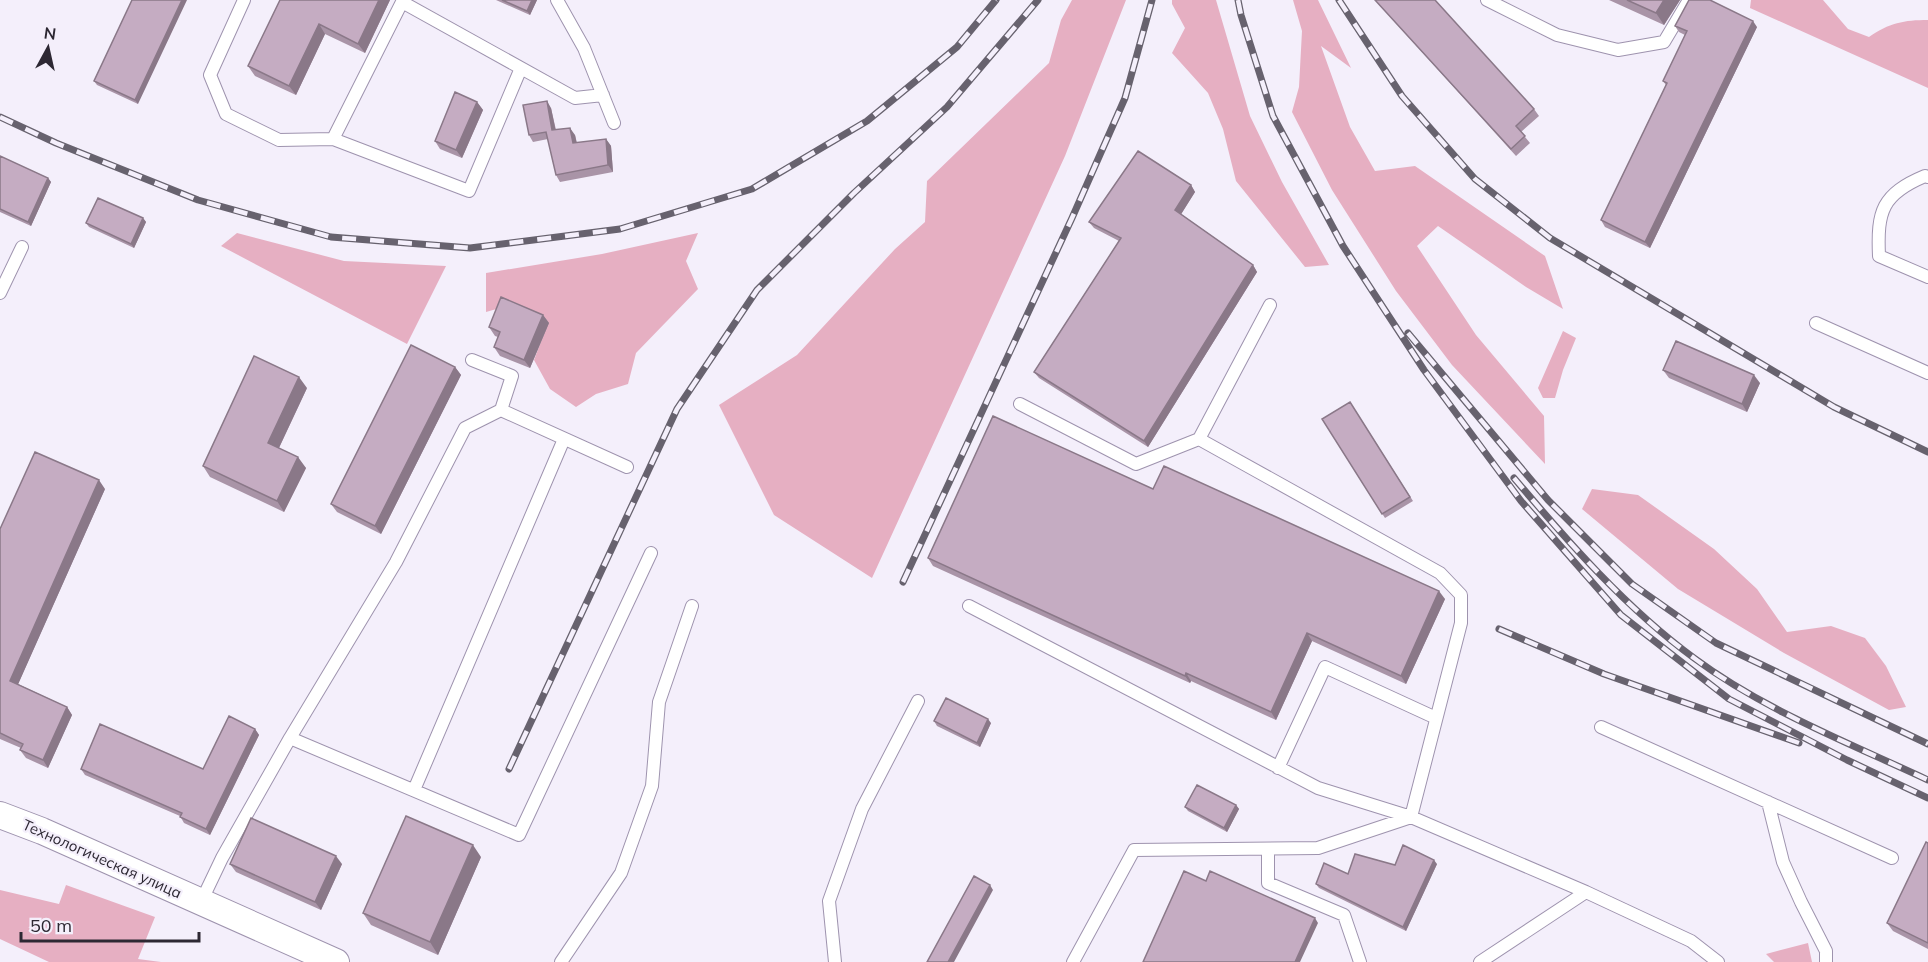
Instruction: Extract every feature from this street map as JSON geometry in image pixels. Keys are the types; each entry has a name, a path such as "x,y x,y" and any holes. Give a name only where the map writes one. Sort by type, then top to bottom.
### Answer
{"street":[{"name":"Технологическая улица","path":"0,815 42,831 336,962"}],"lane":[{"path":"244,0 210,75 226,114 279,140 333,139 469,191 521,68"},
{"path":"557,0 584,48 614,123"},
{"path":"1487,0 1557,34 1618,50 1664,42 1689,0"},
{"path":"333,139 402,1 575,98 603,95"},
{"path":"1928,177 1925,176 1905,184 1887,201 1878,228 1879,256 1928,277"},
{"path":"0,293 22,247"},
{"path":"1020,404 1136,464 1199,440 1270,305"},
{"path":"1816,323 1928,373"},
{"path":"201,902 222,858 290,738 396,562 465,428 501,410 512,376 472,360"},
{"path":"501,410 627,467"},
{"path":"414,790 564,439"},
{"path":"1199,440 1440,573 1461,595 1461,623 1411,817"},
{"path":"290,738 519,835 651,553"},
{"path":"561,962 621,873 652,786 659,702 693,606"},
{"path":"969,606 1318,788 1411,817 1586,892 1690,941 1718,962"},
{"path":"1278,768 1325,668 1436,718"},
{"path":"835,962 829,901 862,809 918,701"},
{"path":"1601,727 1892,858"},
{"path":"1768,802 1783,861 1826,951 1826,962"},
{"path":"1073,962 1134,850 1318,848 1411,817"},
{"path":"1268,849 1268,883 1344,915 1360,962"},
{"path":"1480,962 1586,892"}],"shaded area":[{"path":"1072,0 1126,0 1065,156 872,578 774,515 719,405 797,355 895,249 925,222 927,181 1049,63 1061,20"},
{"path":"1172,0 1216,0 1250,116 1282,182 1329,265 1305,267 1236,181 1223,129 1208,93 1172,53 1185,28"},
{"path":"1293,0 1318,0 1351,68 1321,46 1350,127 1375,171 1415,166 1545,256 1563,309 1526,287 1438,226 1417,246 1476,335 1544,416 1545,464 1452,365 1396,291 1332,190 1292,112 1299,87 1302,31"},
{"path":"1751,0 1823,0 1848,29 1869,37 1897,23 1928,20 1928,88 1750,8"},
{"path":"237,233 344,261 446,266 407,344 221,246"},
{"path":"698,233 686,261 698,289 636,353 628,384 596,394 576,407 550,389 534,360 548,323 507,306 486,312 486,273 602,254"},
{"path":"1563,331 1576,338 1555,398 1543,398 1538,388"},
{"path":"1592,489 1638,495 1714,549 1757,589 1787,632 1831,626 1865,638 1886,666 1906,707 1889,710 1784,653 1678,589 1582,509"},
{"path":"66,885 155,917 138,959 161,962 49,962 0,939 0,890 59,904"},
{"path":"1808,943 1812,962 1774,962 1766,954"}],"building":[{"path":"132,0 182,0 135,100 94,81"},
{"path":"280,0 379,0 358,44 319,24 289,86 248,66"},
{"path":"502,0 532,0 527,11"},
{"path":"1375,0 1435,0 1534,109 1516,126 1525,136 1511,149"},
{"path":"1627,0 1664,0 1656,13"},
{"path":"1689,0 1710,0 1753,21 1645,242 1601,220 1667,83 1663,81 1687,31 1675,26"},
{"path":"455,92 477,102 456,150 435,141"},
{"path":"547,101 552,130 570,128 573,143 606,139 608,165 556,175 546,132 529,135 523,105"},
{"path":"1138,151 1191,185 1175,210 1253,265 1144,441 1034,372 1121,238 1089,222"},
{"path":"0,156 48,178 28,222 0,209"},
{"path":"98,198 143,218 131,244 86,223"},
{"path":"501,297 543,315 524,360 494,347 500,332 489,327"},
{"path":"1676,341 1754,375 1742,404 1663,370"},
{"path":"411,345 455,367 375,526 331,504"},
{"path":"254,356 299,377 268,443 298,457 277,501 203,466"},
{"path":"1350,402 1410,497 1382,514 1322,419"},
{"path":"993,416 1153,489 1164,466 1439,591 1401,676 1307,633 1271,712 1186,673 1185,676 928,558"},
{"path":"35,452 99,480 10,681 67,707 43,760 20,750 23,744 0,733 0,529"},
{"path":"946,698 988,719 977,743 934,721"},
{"path":"229,716 255,729 206,829 180,817 182,813 81,769 100,724 203,769"},
{"path":"1197,785 1236,805 1224,828 1185,807"},
{"path":"406,816 473,845 430,942 363,913"},
{"path":"251,818 336,856 315,902 230,864"},
{"path":"1926,842 1928,843 1928,943 1887,923"},
{"path":"1403,845 1434,860 1403,927 1316,884 1324,863 1348,874 1355,854 1395,865"},
{"path":"1184,871 1206,881 1210,871 1315,918 1295,962 1143,962"},
{"path":"974,876 990,885 948,962 927,962"}],"railway":[{"path":"0,117 56,143 198,200 331,237 470,248 620,229 752,189 867,121 957,47 996,0"},
{"path":"509,769 677,409 757,290 854,193 947,107 1038,0"},
{"path":"903,582 1072,218 1125,98 1152,0"},
{"path":"1238,0 1273,116 1343,246 1424,370 1521,501 1621,615 1729,699 1847,760 1928,798"},
{"path":"1339,0 1402,96 1475,179 1550,238 1834,407 1928,452"},
{"path":"1408,333 1548,500 1632,584 1716,643 1928,744"},
{"path":"1514,478 1599,574 1645,618 1694,658 1721,677 1778,710 1928,780"},
{"path":"1499,629 1604,674 1799,743"}]}
